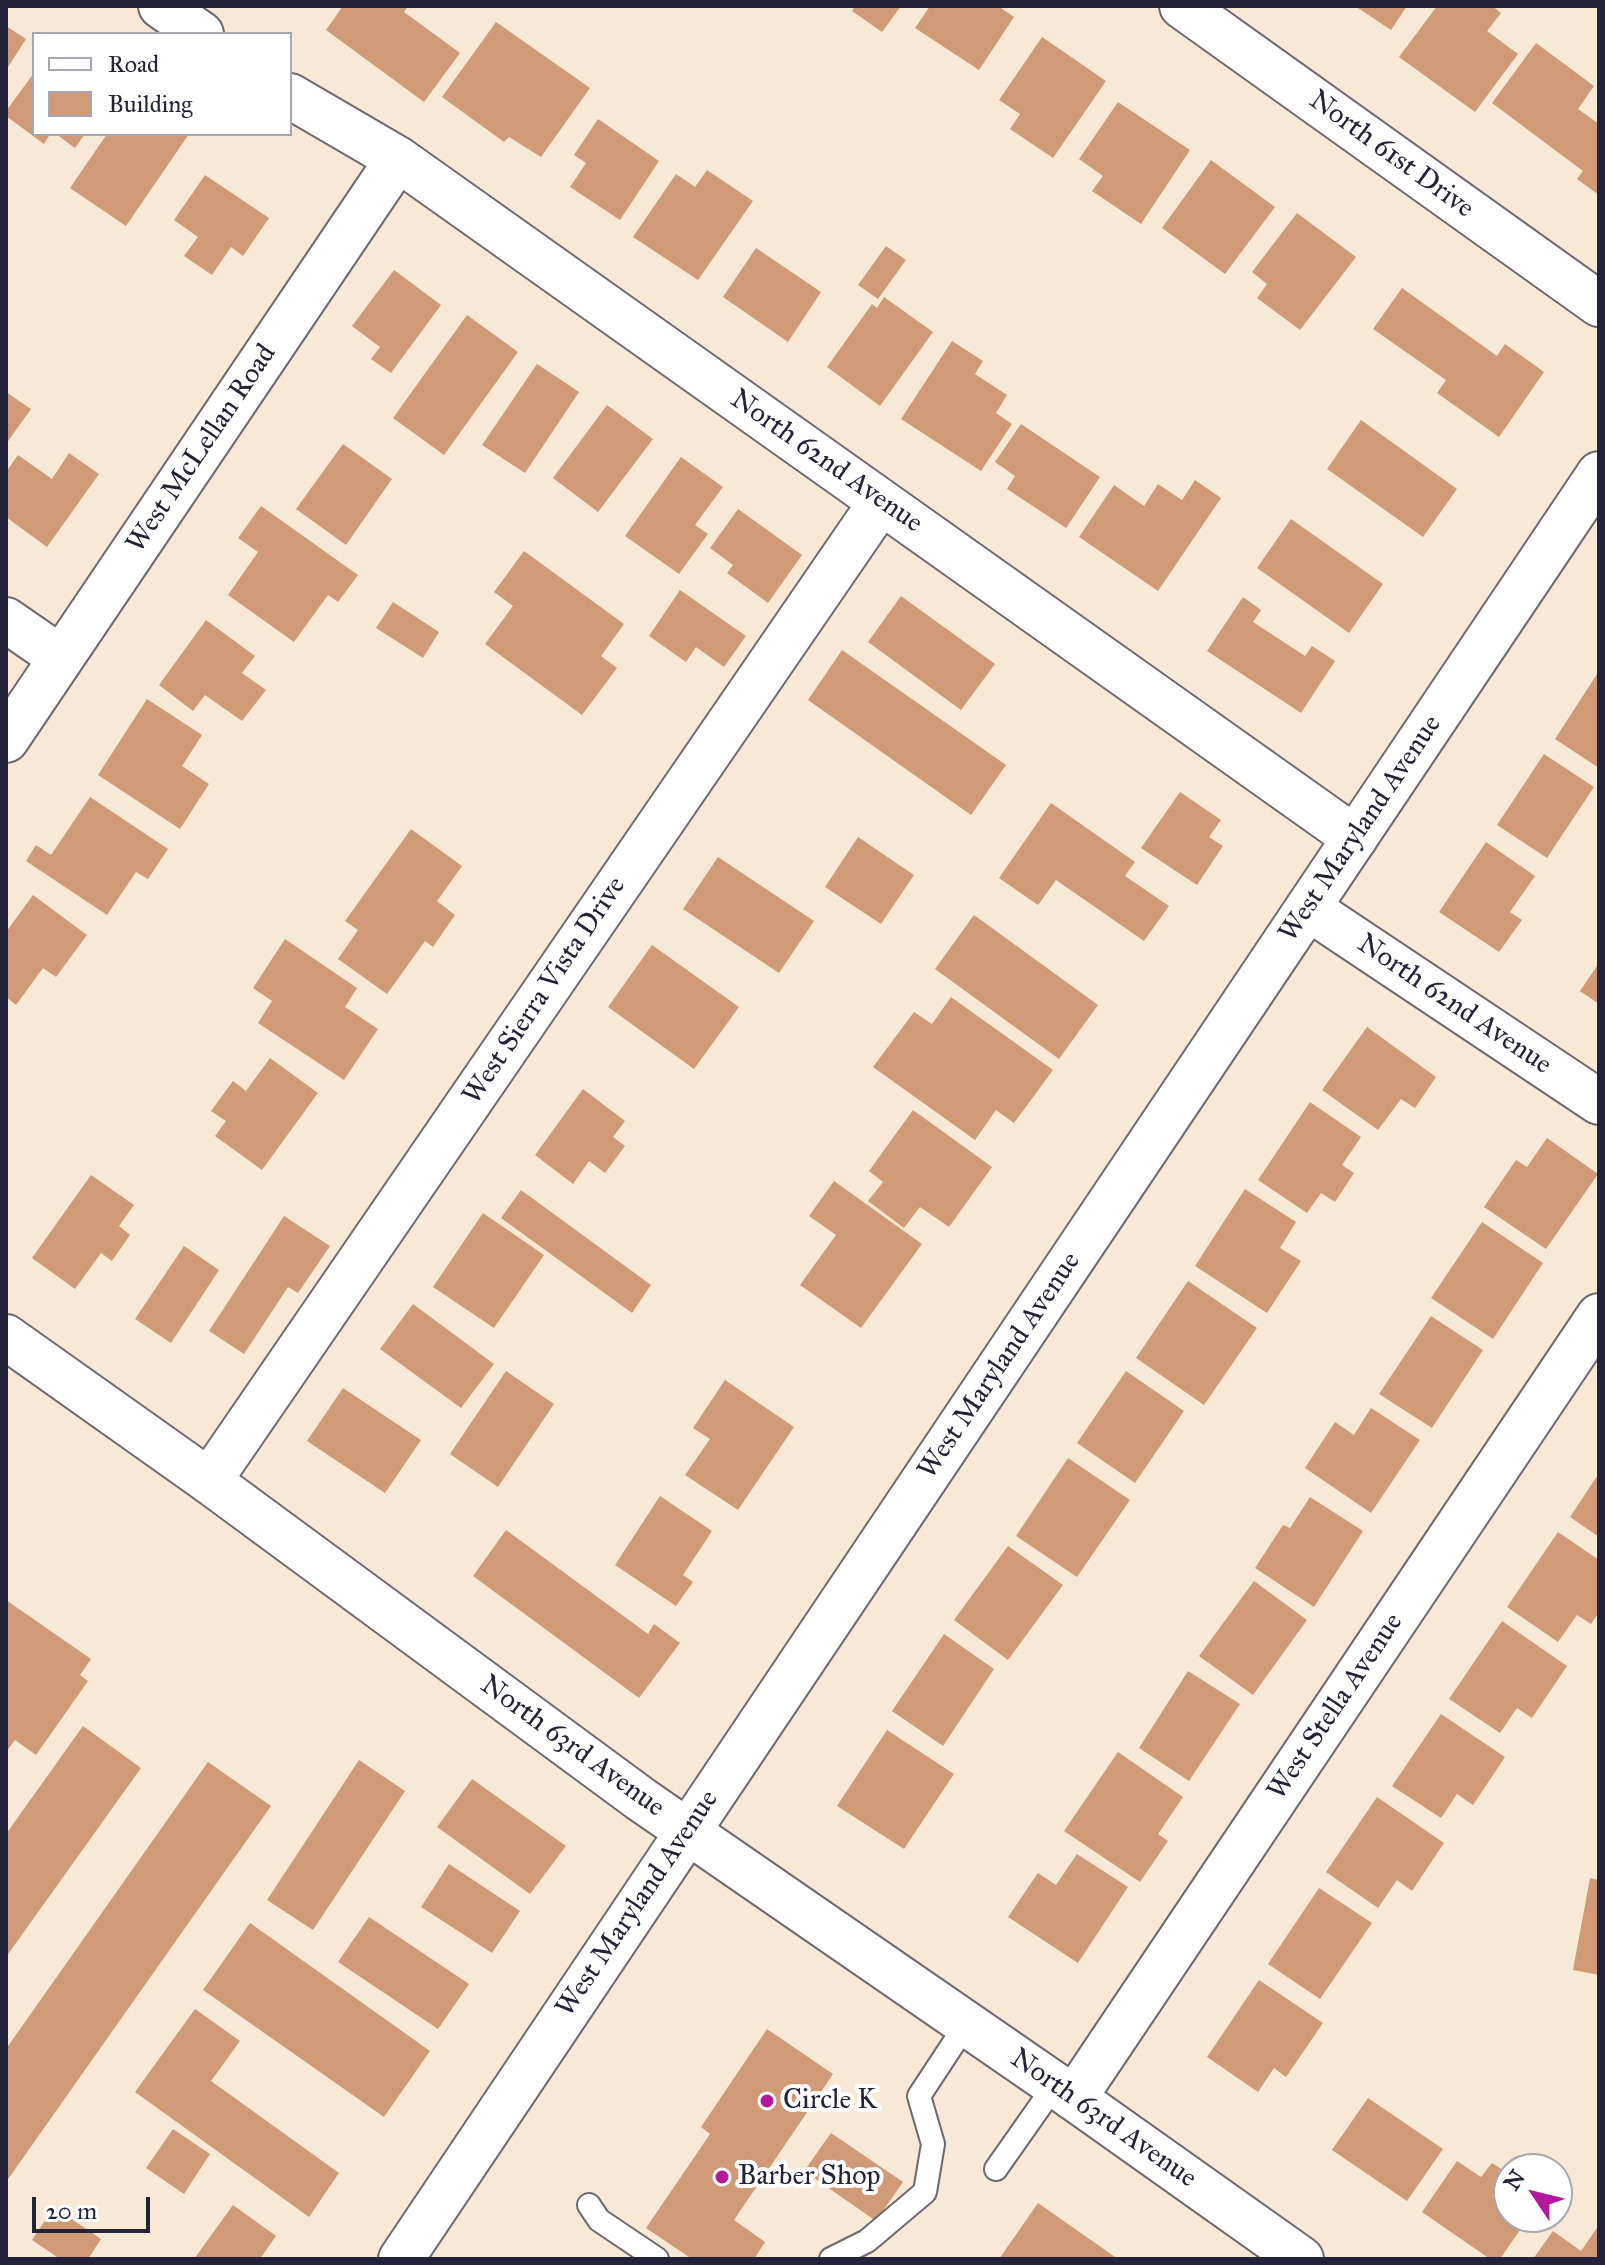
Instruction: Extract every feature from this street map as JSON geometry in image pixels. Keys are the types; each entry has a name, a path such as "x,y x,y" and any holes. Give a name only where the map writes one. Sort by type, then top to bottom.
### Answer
{"street":[{"path":"161,6 198,32"},
{"name":"North 61st Drive","path":"1182,6 1599,304"},
{"name":"North 62nd Avenue","path":"292,97 398,159 1355,838"},
{"name":"West McLellan Road","path":"6,740 398,159"},
{"name":"West Maryland Avenue","path":"401,2259 1599,474"},
{"name":"West Sierra Vista Drive","path":"209,1481 881,502"},
{"path":"6,620 61,658"},
{"name":"North 62nd Avenue","path":"1308,908 1599,1102"},
{"name":"West Stella Avenue","path":"1064,2091 1599,1316"},
{"name":"North 63rd Avenue","path":"6,1337 209,1481 642,1800 967,2023 1301,2259"}],"lane":[{"path":"831,2259 867,2241 925,2192 933,2144 919,2096 967,2023"},
{"path":"996,2169 1064,2091"},
{"path":"589,2205 599,2220 657,2259"}],"building":[{"path":"343,6 408,6 404,12 460,53 424,102 326,30"},
{"path":"855,6 901,6 882,32 852,11"},
{"path":"930,6 998,6 1014,17 979,70 915,28"},
{"path":"1355,6 1407,6 1391,30"},
{"path":"1437,6 1492,6 1501,13 1487,31 1518,54 1475,112 1399,57"},
{"path":"496,22 590,88 541,157 509,137 504,142 442,97"},
{"path":"6,26 26,39 6,70"},
{"path":"1042,37 1106,81 1053,158 1010,129 1020,114 999,100"},
{"path":"1536,43 1594,86 1578,109 1599,124 1599,195 1577,179 1583,171 1492,103"},
{"path":"32,76 32,135 6,116 6,111"},
{"path":"1118,102 1190,150 1141,224 1092,191 1103,176 1079,159"},
{"path":"598,119 659,161 620,220 570,187 586,163 574,155"},
{"path":"33,136 49,136 44,144"},
{"path":"59,136 84,136 75,148"},
{"path":"106,136 188,136 126,226 70,188"},
{"path":"1211,160 1275,207 1225,274 1162,228"},
{"path":"707,170 753,201 698,280 633,237 676,174 695,187"},
{"path":"205,175 269,218 243,256 231,247 212,275 184,256 198,237 174,220"},
{"path":"1297,213 1356,257 1300,330 1257,298 1267,284 1252,272"},
{"path":"886,246 906,260 878,299 858,285"},
{"path":"756,248 821,292 788,342 723,297"},
{"path":"394,270 441,305 391,373 371,359 380,347 352,326"},
{"path":"1402,288 1497,356 1505,344 1544,372 1499,437 1437,393 1446,380 1373,329"},
{"path":"884,297 933,332 880,406 827,367 872,304 877,308"},
{"path":"467,315 518,352 444,455 393,418"},
{"path":"952,341 983,361 975,374 1007,395 996,413 1012,424 981,471 901,419"},
{"path":"537,364 579,392 525,473 482,445"},
{"path":"6,392 31,409 6,444"},
{"path":"607,405 653,439 598,512 553,478"},
{"path":"1361,420 1457,489 1423,537 1327,469"},
{"path":"1021,424 1100,477 1066,528 1007,489 1015,476 995,462"},
{"path":"343,444 392,479 346,545 296,509"},
{"path":"69,453 99,474 47,547 6,517 6,472 18,455 52,479"},
{"path":"681,457 723,487 695,525 708,534 679,574 625,536"},
{"path":"1195,480 1221,498 1158,591 1079,537 1114,485 1144,506 1158,484 1182,500"},
{"path":"261,506 358,575 338,602 328,595 294,642 228,595 258,552 238,538"},
{"path":"738,509 802,555 768,603 727,573 733,565 710,548"},
{"path":"1291,519 1383,584 1349,633 1257,568"},
{"path":"524,551 624,624 601,656 617,668 582,715 485,644 513,606 494,592"},
{"path":"680,590 746,636 724,667 696,647 686,662 649,636"},
{"path":"901,596 995,664 961,710 868,642"},
{"path":"1243,597 1261,610 1253,622 1305,656 1312,646 1335,661 1301,713 1207,651"},
{"path":"393,602 439,632 423,658 376,628"},
{"path":"206,620 255,656 242,673 266,690 242,721 205,695 193,711 159,685"},
{"path":"842,650 1006,765 971,815 808,700"},
{"path":"1599,671 1599,768 1555,739"},
{"path":"147,699 202,735 182,766 209,784 180,829 98,775"},
{"path":"1544,754 1594,787 1547,858 1497,825"},
{"path":"1180,792 1221,820 1209,837 1223,846 1197,885 1141,848"},
{"path":"90,797 168,849 148,879 136,872 107,915 26,861 36,845 51,855"},
{"path":"1051,803 1135,862 1125,876 1169,906 1144,941 1056,880 1038,905 999,878"},
{"path":"411,829 462,866 437,901 455,915 433,947 425,941 387,994 338,959 358,930 345,921"},
{"path":"858,837 914,875 881,924 825,887"},
{"path":"1486,842 1535,876 1510,912 1522,920 1499,952 1439,912"},
{"path":"718,857 814,921 779,973 683,909"},
{"path":"33,895 87,935 56,977 43,968 16,1005 6,997 6,932"},
{"path":"974,915 1098,1005 1059,1059 935,969"},
{"path":"285,939 357,988 345,1007 378,1029 344,1080 258,1023 272,1001 253,988"},
{"path":"652,945 739,1007 694,1069 608,1007"},
{"path":"1599,963 1599,1004 1580,991"},
{"path":"951,997 1053,1070 1014,1123 996,1110 975,1140 873,1067 914,1012 932,1024"},
{"path":"1367,1027 1436,1077 1415,1108 1401,1099 1378,1130 1322,1090"},
{"path":"270,1058 318,1093 262,1170 215,1136 226,1121 211,1111 233,1081 246,1091"},
{"path":"583,1089 625,1121 613,1137 625,1146 605,1173 589,1161 573,1184 535,1155"},
{"path":"1310,1102 1361,1137 1342,1165 1354,1173 1335,1202 1321,1193 1307,1213 1258,1180"},
{"path":"913,1110 992,1167 949,1227 920,1207 904,1228 868,1201 883,1182 869,1171"},
{"path":"1547,1138 1598,1174 1546,1249 1484,1207 1516,1160 1527,1167"},
{"path":"91,1175 134,1205 119,1226 130,1235 112,1261 101,1253 75,1289 32,1258"},
{"path":"834,1181 922,1244 861,1328 800,1285 836,1235 809,1216"},
{"path":"1245,1189 1296,1222 1280,1248 1301,1261 1267,1313 1195,1266"},
{"path":"521,1190 651,1285 632,1313 501,1218"},
{"path":"483,1213 544,1255 494,1328 433,1287"},
{"path":"284,1216 330,1246 298,1293 288,1287 244,1354 209,1331"},
{"path":"1482,1222 1543,1263 1493,1339 1431,1298"},
{"path":"184,1246 219,1270 171,1343 135,1319"},
{"path":"1188,1281 1257,1328 1204,1405 1136,1358"},
{"path":"413,1304 494,1364 461,1408 380,1349"},
{"path":"1431,1316 1483,1350 1432,1428 1379,1394"},
{"path":"506,1371 554,1404 498,1487 450,1454"},
{"path":"1126,1371 1184,1411 1135,1483 1077,1443"},
{"path":"725,1380 794,1427 738,1510 685,1475 710,1439 693,1428"},
{"path":"343,1388 421,1440 385,1493 307,1441"},
{"path":"1371,1408 1420,1440 1371,1513 1305,1468 1335,1422 1354,1435"},
{"path":"1068,1458 1130,1500 1077,1577 1016,1536"},
{"path":"1599,1473 1599,1537 1570,1517"},
{"path":"660,1496 712,1531 683,1575 693,1582 676,1606 615,1565"},
{"path":"1310,1497 1363,1531 1314,1607 1255,1568 1283,1525 1290,1528"},
{"path":"506,1530 648,1634 654,1624 680,1643 639,1698 473,1576"},
{"path":"1558,1532 1599,1560 1599,1612 1591,1624 1577,1615 1558,1642 1507,1607"},
{"path":"1008,1546 1063,1585 1008,1660 954,1620"},
{"path":"1254,1581 1307,1620 1253,1695 1199,1656"},
{"path":"6,1600 91,1659 80,1675 88,1681 36,1755 15,1740 6,1752"},
{"path":"1502,1621 1567,1666 1532,1718 1517,1708 1500,1733 1449,1699"},
{"path":"944,1634 994,1669 943,1746 892,1711"},
{"path":"1188,1671 1240,1704 1189,1781 1139,1748"},
{"path":"1441,1714 1505,1757 1473,1805 1457,1794 1441,1818 1392,1786"},
{"path":"83,1726 141,1768 6,1957 6,1834"},
{"path":"887,1730 954,1774 904,1849 837,1806"},
{"path":"1118,1752 1183,1797 1158,1834 1168,1841 1140,1882 1064,1831"},
{"path":"359,1760 405,1791 313,1930 267,1900"},
{"path":"208,1762 271,1806 6,2182 6,2049"},
{"path":"472,1779 566,1846 530,1894 437,1827"},
{"path":"1377,1797 1444,1843 1412,1891 1397,1880 1378,1908 1326,1872"},
{"path":"1077,1854 1128,1887 1078,1963 1008,1917 1038,1873 1056,1885"},
{"path":"449,1864 520,1911 492,1953 421,1907"},
{"path":"1590,1878 1599,1880 1599,1975 1573,1970"},
{"path":"1319,1888 1372,1923 1320,1999 1268,1964"},
{"path":"369,1917 469,1984 438,2029 338,1962"},
{"path":"250,1923 430,2051 384,2117 203,1990"},
{"path":"1259,1980 1323,2023 1286,2077 1274,2068 1258,2092 1207,2057"},
{"path":"195,2009 240,2041 211,2081 339,2173 309,2217 135,2092"},
{"path":"767,2029 833,2074 734,2220 765,2242 754,2259 692,2259 646,2228 710,2134 701,2127"},
{"path":"1368,2098 1443,2149 1407,2201 1332,2150"},
{"path":"173,2129 210,2154 184,2194 146,2168"},
{"path":"831,2133 903,2182 876,2221 804,2171"},
{"path":"1457,2161 1481,2177 1492,2163 1493,2233 1518,2233 1500,2259 1490,2259 1422,2212"},
{"path":"1038,2203 1118,2259 999,2259"},
{"path":"233,2205 276,2236 260,2259 194,2259"},
{"path":"54,2207 101,2239 88,2259 60,2259 32,2240"},
{"path":"1599,2225 1599,2259 1533,2259 1552,2233 1581,2251"}],"place":[{"name":"Circle K","path":"767,2101"},
{"name":"Barber Shop","path":"722,2177"}]}
